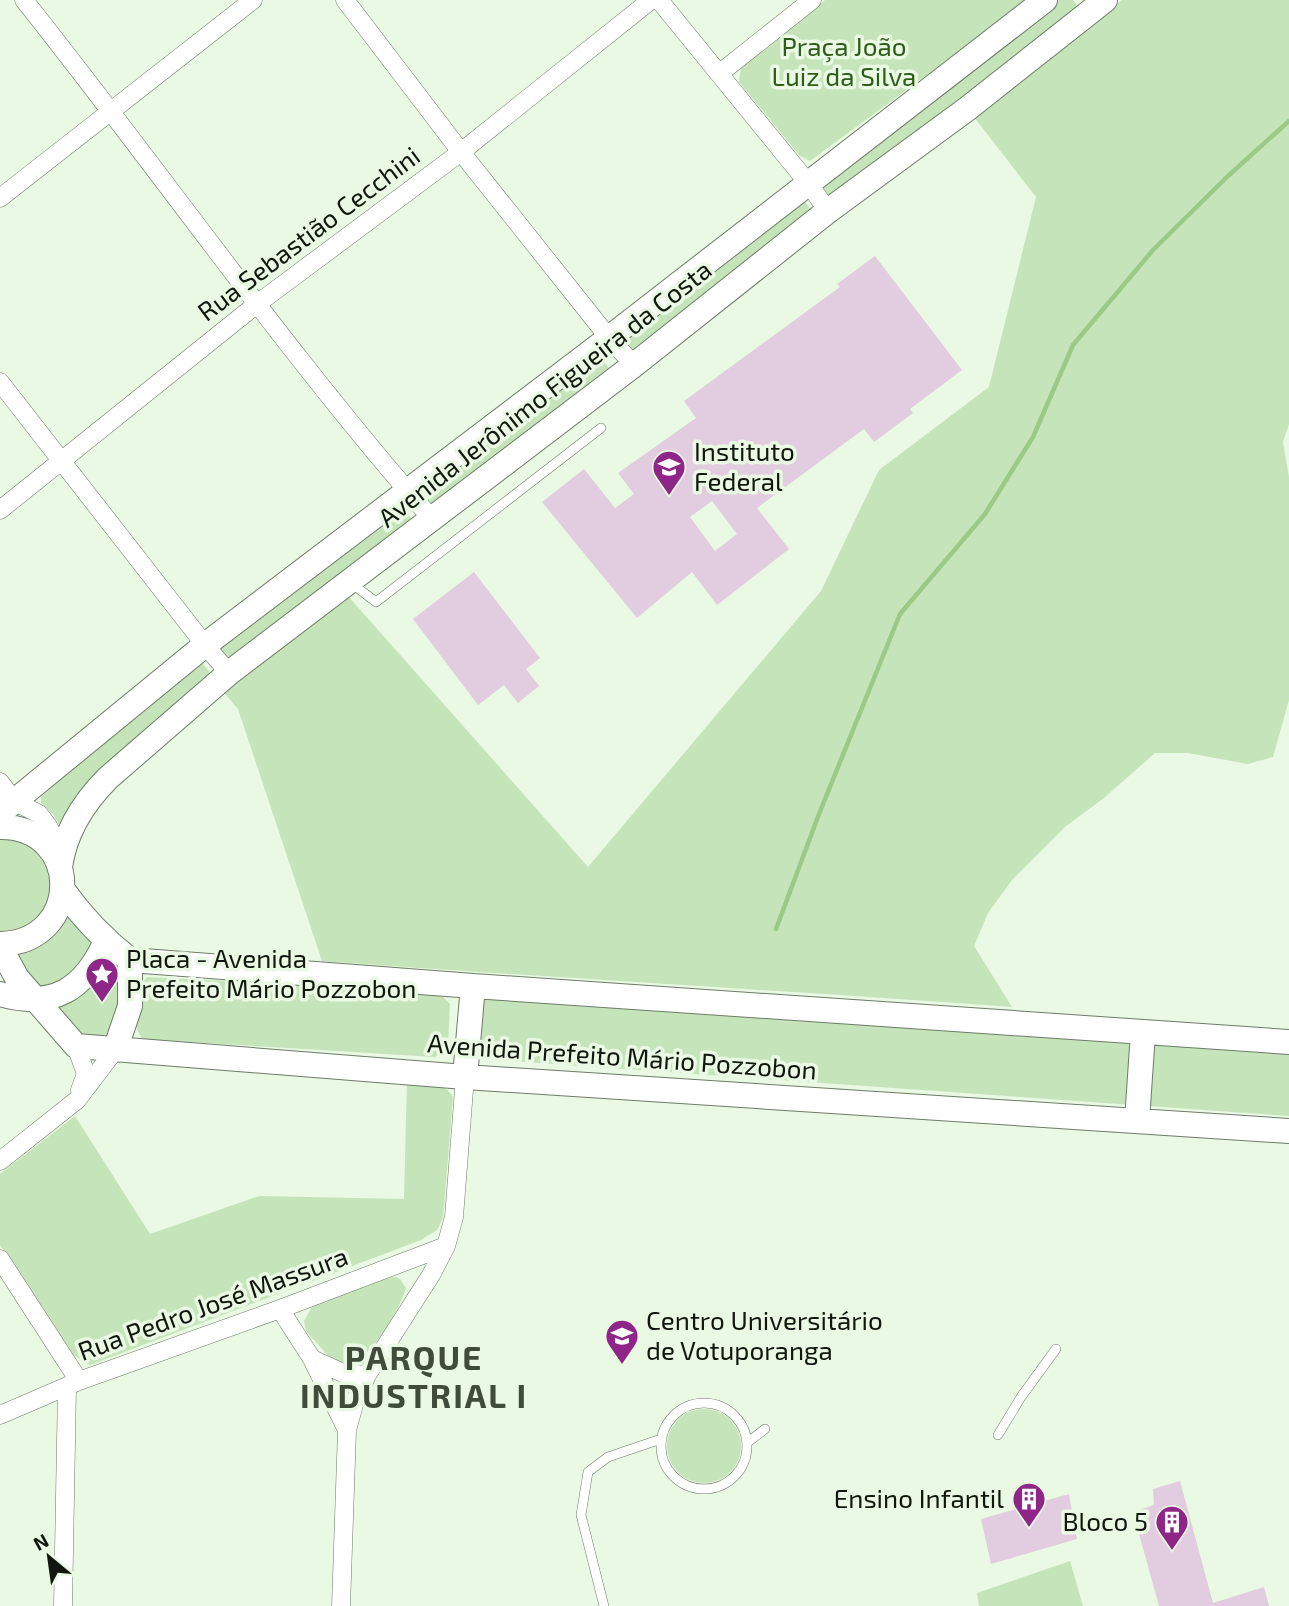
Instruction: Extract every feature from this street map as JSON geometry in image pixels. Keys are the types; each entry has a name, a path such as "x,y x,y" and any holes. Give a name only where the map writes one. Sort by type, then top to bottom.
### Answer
{"main road":[{"name":"Avenida Jerônimo Figueira da Costa","path":"5,799 609,338 1045,0"},
{"name":"Avenida Jerônimo Figueira da Costa","path":"0,945 22,941 42,930 57,912 62,855 74,823 90,796 229,673 634,365 828,211 967,108 1094,3"},
{"path":"0,827 20,829 41,839 78,912 106,942 130,960 1289,1042"},
{"path":"0,994 21,1000 52,998 82,979 92,968 106,942"},
{"path":"0,945 17,978 76,1046"},
{"path":"115,1050 130,1006 130,960"},
{"path":"466,1077 473,986"},
{"path":"1137,1121 1143,1032"},
{"name":"Avenida Prefeito Mário Pozzobon","path":"76,1046 466,1077 1289,1130"}],"street":[{"path":"24,0 112,111 257,304 432,519"},
{"path":"0,198 253,0"},
{"path":"345,0 461,152 609,338 634,365"},
{"name":"Rua Sebastião Cecchini","path":"0,510 257,304 461,152 651,0"},
{"path":"659,0 828,211"},
{"path":"720,73 812,0"},
{"path":"0,382 229,673"},
{"path":"5,799 39,814 56,841 59,870"},
{"path":"76,1046 86,1074 77,1100"},
{"path":"0,1161 77,1100 115,1050"},
{"path":"341,1606 347,1430 355,1401 367,1375 431,1275 446,1246 454,1217 466,1077"},
{"name":"Rua Pedro José Massura","path":"0,1416 73,1384 446,1246"},
{"path":"0,1259 73,1384 63,1606"},
{"path":"280,1309 312,1359 347,1430"},
{"path":"312,1359 343,1373 367,1375"}],"lane":[{"path":"349,582 376,602 601,428"},
{"path":"998,1436 1056,1349"},
{"path":"693,1403 719,1404 739,1419 745,1430 748,1442 747,1457 741,1470 730,1481 717,1487 702,1490 688,1486 675,1479 663,1461 661,1439 665,1427 672,1416 693,1403"},
{"path":"745,1430 765,1429 748,1442"},
{"path":"604,1606 581,1515 588,1472 608,1457 661,1439"}],"green space":[{"name":"Praça João Luiz da Silva","path":"825,0 1028,0 810,161 800,156 739,82 741,67"},
{"path":"1054,0 1073,0 1078,6 837,196 828,195 822,186"},
{"path":"1122,0 1289,0 1289,424 1283,442 1289,477 1289,700 1273,757 1248,764 1188,753 1155,753 1104,798 1066,826 1012,880 988,913 974,946 1012,1007 322,961 238,709 222,690 348,596 588,867 821,591 879,470 989,387 1036,197 974,117"},
{"path":"804,200 811,210 640,350 630,350 623,342"},
{"path":"600,357 609,368 609,377 431,505 424,494"},
{"path":"404,509 413,521 237,659 227,658 220,649"},
{"path":"202,663 209,671 209,681 61,828 53,814 41,803 41,797 191,665"},
{"path":"0,837 30,844 46,860 52,882 49,904 27,928 0,934"},
{"path":"65,910 91,941 95,951 76,976 40,988 13,955"},
{"path":"112,964 118,973 122,990 108,1034 80,1034 70,1027 54,1004"},
{"path":"147,977 438,992 450,1004 448,1045 435,1057 142,1039 132,1019 138,988"},
{"path":"492,993 1289,1048 1289,1116 485,1059 473,1044 477,1006"},
{"path":"407,1080 439,1085 453,1097 443,1218 437,1230 421,1240 90,1365 72,1354 0,1245 0,1174 75,1116 150,1234 259,1196 404,1199"},
{"path":"383,1278 400,1279 406,1288 403,1296 378,1339 357,1362 343,1363 331,1359 306,1331 304,1321 312,1307"},
{"path":"704,1409 725,1415 735,1425 741,1446 735,1467 725,1477 704,1483 683,1477 673,1467 667,1446 673,1425 683,1415"},
{"path":"1070,1561 1083,1606 979,1606 977,1593"}],"building":[{"path":"875,256 962,370 910,409 913,413 874,442 864,429 757,508 789,549 717,605 692,572 637,618 542,502 584,469 615,508 634,494 618,473 696,418 684,401 840,287 837,284","holes":["712,501 737,534 715,551 690,517"]},
{"path":"474,572 540,658 526,669 539,686 518,703 504,685 478,705 413,619"},
{"name":"Bloco 5","path":"1180,1481 1213,1603 1264,1587 1269,1606 1159,1606 1133,1512 1154,1505 1153,1489"},
{"name":"Ensino Infantil","path":"1069,1494 1077,1539 991,1564 981,1519"}],"waterway":[{"path":"776,929 819,814 900,614 985,514 1033,437 1073,345 1153,250 1289,121"}],"place":[{"name":"Instituto Federal","path":"669,497"},
{"name":"Placa - Avenida Prefeito Mário Pozzobon","path":"102,1004"},
{"name":"Centro Universitário de Votuporanga","path":"622,1366"},
{"name":"Ensino Infantil","path":"1029,1529"},
{"name":"Bloco 5","path":"1172,1552"}],"district":[{"name":"PARQUE INDUSTRIAL I","path":"414,1377"}]}
